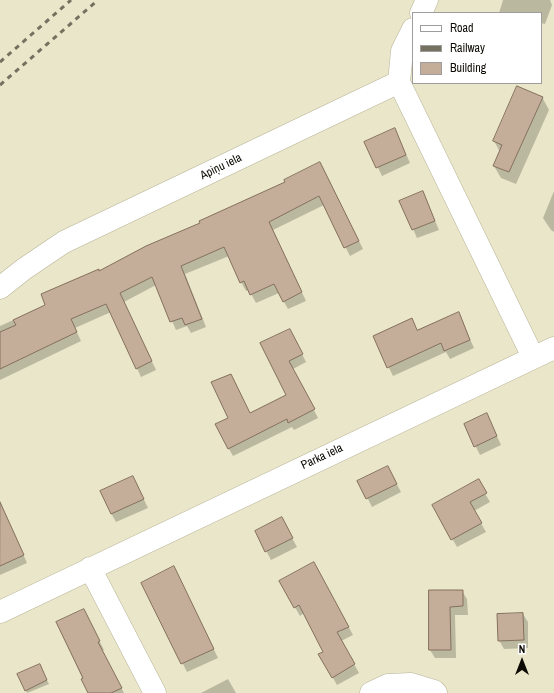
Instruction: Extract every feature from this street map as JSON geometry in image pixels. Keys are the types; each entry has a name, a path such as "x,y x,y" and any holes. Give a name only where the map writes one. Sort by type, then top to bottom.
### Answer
{"street":[{"path":"421,12 427,0"},
{"path":"412,30 402,51 399,82 533,357"},
{"name":"Apiņu iela","path":"0,288 24,269 64,242 399,82"},
{"name":"Parka iela","path":"0,612 554,348"},
{"path":"90,568 155,693"},
{"path":"371,693 388,684 411,684 434,690 436,693"}],"building":[{"path":"517,86 543,97 509,172 493,166 502,145 493,141"},
{"path":"395,128 406,155 376,168 364,142"},
{"path":"320,162 359,241 344,248 319,196 269,222 302,292 283,302 274,284 250,295 244,281 240,283 224,247 181,266 202,319 185,325 182,318 170,322 152,277 120,293 152,361 136,369 106,304 71,319 77,332 0,369 0,332 16,325 13,320 45,305 41,294 99,269 99,271 146,246 200,223 199,221 285,182 284,180"},
{"path":"423,191 435,221 412,230 399,201"},
{"path":"459,312 470,340 444,351 441,343 387,368 373,336 412,318 417,330"},
{"path":"290,329 303,354 289,361 315,409 288,423 287,419 228,449 215,424 228,418 211,382 231,374 250,413 286,395 260,343"},
{"path":"487,413 497,436 474,447 464,424"},
{"path":"388,466 397,484 366,499 357,481"},
{"path":"133,476 144,499 111,514 100,491"},
{"path":"479,479 487,493 470,502 482,523 451,540 432,505"},
{"path":"0,502 24,555 0,566"},
{"path":"282,517 293,538 265,552 255,531"},
{"path":"314,562 349,627 337,632 355,664 332,678 318,654 323,652 299,605 294,608 279,581"},
{"path":"174,566 214,649 181,664 141,583"},
{"path":"429,590 463,590 463,606 450,607 451,650 429,650"},
{"path":"84,609 100,641 98,642 122,688 111,693 88,693 81,679 83,678 56,622"},
{"path":"523,613 524,640 498,641 497,614"},
{"path":"40,664 47,680 25,691 17,674"}],"railway":[{"path":"0,62 71,0"},
{"path":"0,85 98,0"}]}
